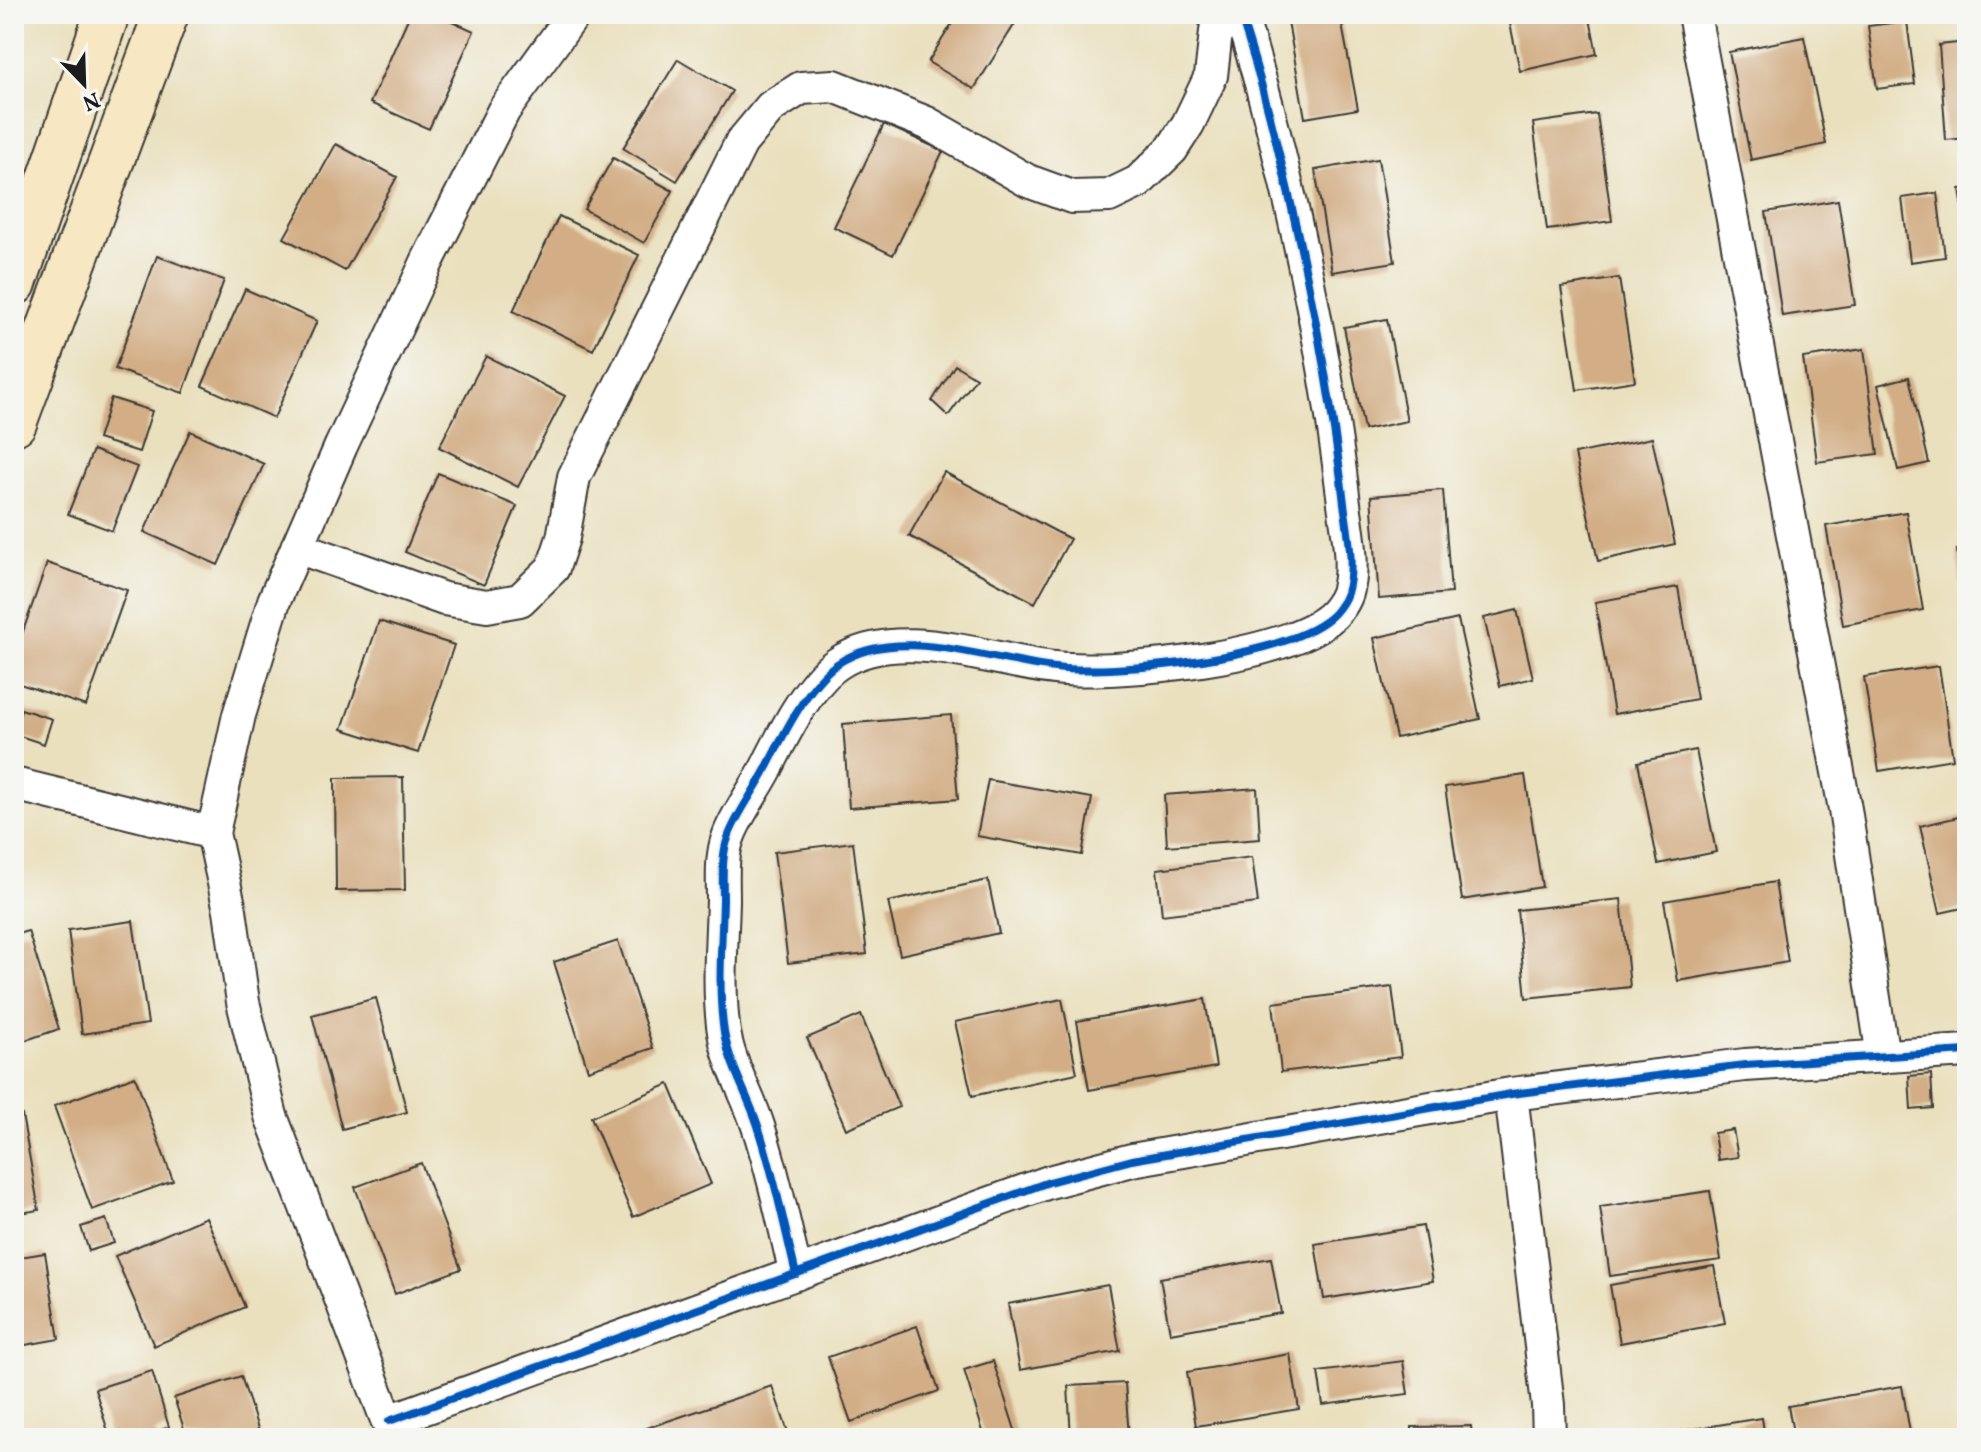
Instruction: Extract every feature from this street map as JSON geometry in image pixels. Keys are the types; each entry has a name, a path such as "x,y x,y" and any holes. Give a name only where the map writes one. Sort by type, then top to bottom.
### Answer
{"main road":[{"path":"14,283 107,14"},
{"path":"14,423 166,14"}],"street":[{"path":"574,14 504,110 427,262 297,547 274,601 239,715 213,833 230,910 243,1002 271,1116 391,1429 796,1274 1049,1182 1132,1160 1511,1094 1745,1065 1967,1051"},
{"path":"297,547 444,599 487,606 520,600 553,568 563,538 574,477 741,143 771,107 801,88 834,86 927,123 1028,181 1072,197 1109,196 1138,182 1172,149 1188,124 1211,76 1218,14"},
{"path":"796,1274 763,1140 731,1062 723,1026 723,877 727,838 758,786 790,722 818,685 836,665 863,652 898,644 1059,669 1150,666 1246,654 1312,628 1336,613 1347,593 1350,558 1338,458 1307,274 1264,89 1240,14"},
{"path":"1694,14 1845,809 1883,1057"},
{"path":"14,784 213,833"},
{"path":"1511,1094 1548,1405 1549,1438"}],"building":[{"path":"410,14 436,14 474,31 429,129 370,103"},
{"path":"958,14 1021,14 974,89 928,62"},
{"path":"1340,14 1358,109 1305,118 1287,16"},
{"path":"1508,14 1589,14 1597,54 1520,71"},
{"path":"1907,21 1915,84 1877,89 1868,26"},
{"path":"1804,37 1826,144 1751,160 1729,52"},
{"path":"1967,42 1967,138 1946,140 1939,45"},
{"path":"678,59 732,91 677,181 623,148"},
{"path":"1597,114 1612,221 1547,230 1533,123"},
{"path":"884,124 943,151 893,255 834,227"},
{"path":"336,144 397,177 345,271 284,238"},
{"path":"613,158 673,191 644,243 584,209"},
{"path":"1378,159 1395,262 1332,272 1315,170"},
{"path":"1967,188 1967,222 1965,222 1960,189"},
{"path":"1937,193 1945,257 1910,262 1902,198"},
{"path":"1838,200 1855,305 1782,316 1766,212"},
{"path":"559,216 639,255 593,350 513,311"},
{"path":"157,256 224,280 183,393 115,369"},
{"path":"1619,278 1635,381 1577,390 1561,287"},
{"path":"245,289 317,321 274,418 202,386"},
{"path":"1387,319 1407,421 1364,430 1344,327"},
{"path":"1864,349 1878,454 1817,462 1803,358"},
{"path":"486,356 565,396 518,487 439,447"},
{"path":"955,365 976,378 948,416 932,401"},
{"path":"1967,365 1967,403 1965,404 1962,366"},
{"path":"1909,377 1929,463 1898,470 1878,385"},
{"path":"111,398 152,411 139,452 98,439"},
{"path":"190,431 264,464 218,565 144,532"},
{"path":"1652,438 1675,544 1598,561 1575,454"},
{"path":"93,450 137,467 112,531 68,514"},
{"path":"944,472 1070,539 1035,603 909,536"},
{"path":"438,473 517,506 484,585 405,552"},
{"path":"1443,490 1451,593 1379,599 1371,496"},
{"path":"1906,512 1923,610 1843,625 1826,526"},
{"path":"1967,549 1967,621 1965,621 1957,550"},
{"path":"47,563 127,590 86,706 14,682 14,657"},
{"path":"1678,587 1697,699 1614,714 1595,602"},
{"path":"1517,610 1533,678 1500,686 1484,618"},
{"path":"1458,619 1480,719 1396,738 1374,638"},
{"path":"379,621 454,645 418,753 342,729"},
{"path":"1939,666 1953,759 1879,771 1864,677"},
{"path":"21,709 52,719 44,744 14,734"},
{"path":"951,715 958,799 849,808 843,724"},
{"path":"1696,750 1716,852 1658,864 1638,762"},
{"path":"1525,775 1542,887 1462,900 1445,787"},
{"path":"403,777 405,890 336,891 335,778"},
{"path":"988,780 1092,798 1082,855 977,836"},
{"path":"1257,788 1260,839 1167,846 1164,795"},
{"path":"1967,815 1967,907 1940,913 1920,826"},
{"path":"853,842 867,954 788,963 774,852"},
{"path":"1252,857 1258,903 1162,915 1157,869"},
{"path":"988,880 999,933 900,955 888,902"},
{"path":"1775,882 1788,962 1678,981 1664,901"},
{"path":"1621,899 1630,987 1526,998 1517,910"},
{"path":"133,921 148,1024 82,1034 68,930"},
{"path":"28,931 59,1029 17,1043 14,1032 14,935"},
{"path":"618,941 653,1048 588,1070 554,962"},
{"path":"1392,987 1401,1057 1281,1072 1273,1003"},
{"path":"376,998 407,1112 342,1129 312,1015"},
{"path":"1062,999 1077,1073 972,1096 955,1022"},
{"path":"1205,999 1216,1067 1089,1090 1077,1021"},
{"path":"861,1015 899,1107 846,1129 807,1038"},
{"path":"1931,1074 1933,1108 1911,1110 1909,1076"},
{"path":"135,1076 173,1181 92,1210 54,1106"},
{"path":"669,1084 711,1184 633,1217 591,1117"},
{"path":"22,1115 39,1210 14,1214 14,1117"},
{"path":"1733,1130 1738,1157 1718,1160 1714,1133"},
{"path":"421,1163 461,1269 395,1294 355,1187"},
{"path":"1710,1191 1721,1260 1610,1276 1600,1207"},
{"path":"206,1217 245,1307 154,1346 115,1256"},
{"path":"106,1219 114,1243 89,1251 81,1227"},
{"path":"1423,1226 1433,1281 1324,1299 1315,1244"},
{"path":"45,1253 59,1339 14,1347 14,1258"},
{"path":"1271,1258 1281,1313 1170,1333 1160,1278"},
{"path":"1714,1266 1725,1323 1620,1343 1610,1285"},
{"path":"1108,1285 1120,1351 1020,1370 1008,1304"},
{"path":"917,1326 939,1391 851,1422 828,1357"},
{"path":"1290,1354 1299,1409 1196,1426 1187,1372"},
{"path":"993,1361 1016,1433 985,1438 964,1370"},
{"path":"1403,1361 1408,1394 1323,1405 1318,1372"},
{"path":"152,1371 169,1427 155,1432 157,1438 110,1438 95,1389"},
{"path":"241,1376 261,1438 187,1438 174,1398"},
{"path":"1125,1383 1129,1437 1071,1438 1068,1386"},
{"path":"772,1386 788,1432 771,1438 647,1438 644,1429"},
{"path":"1902,1386 1911,1438 1794,1438 1788,1406"},
{"path":"1762,1418 1765,1438 1661,1438 1661,1434"},
{"path":"1471,1426 1472,1438 1412,1438 1412,1427"}],"cycle path":[{"path":"796,1274 764,1144 725,1039 721,994 723,869 731,830 780,741 816,684 837,664 861,652 887,646 944,648 1055,668 1119,669 1205,660 1287,640 1318,626 1338,609 1347,593 1351,569 1350,544 1321,349 1280,156 1240,14"},
{"path":"389,1421 1049,1182 1132,1160 1511,1094 1745,1065 1967,1051"}]}
